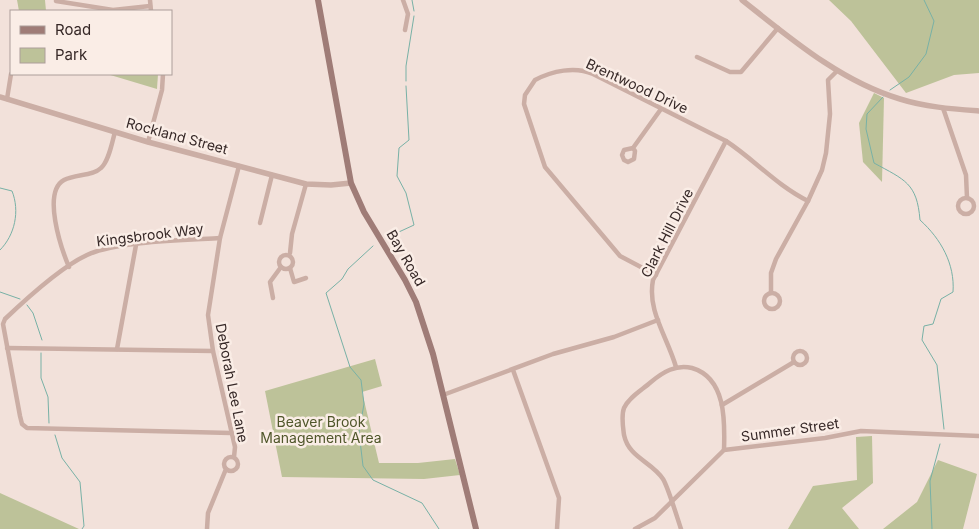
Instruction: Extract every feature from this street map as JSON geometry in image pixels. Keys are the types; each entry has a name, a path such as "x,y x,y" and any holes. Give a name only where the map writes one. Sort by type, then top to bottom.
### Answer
{"main road":[{"name":"Bay Road","path":"318,0 351,184 364,212 416,302 443,395 476,529"}],"street":[{"path":"56,1 113,10 151,9 150,0"},
{"path":"403,0 408,14 405,30"},
{"path":"742,0 837,71 899,99 943,108 979,111"},
{"path":"697,57 730,72 741,72 778,28"},
{"name":"Brentwood Drive","path":"656,275 627,262 620,256 544,167 527,113 525,96 535,80 542,76 572,69 583,70 726,141 742,152 776,183 808,201"},
{"path":"771,293 770,273 822,170 826,153 830,114 828,80 837,71"},
{"path":"7,99 12,75"},
{"path":"148,142 162,90 163,75"},
{"name":"Rockland Street","path":"0,98 148,142 306,184 351,184"},
{"path":"633,148 661,108"},
{"path":"943,108 966,175 967,198"},
{"path":"69,267 58,230 53,199 54,192 62,180 101,169 105,164 115,132"},
{"name":"Clark Hill Drive","path":"676,367 670,344 658,320 651,299 656,275 726,141"},
{"name":"Deborah Lee Lane","path":"226,469 232,471 238,468 238,462 234,457 235,447 213,351 208,315 220,238 239,166"},
{"path":"260,223 272,175"},
{"path":"306,184 292,234 290,253 294,262 290,268 294,282 306,278"},
{"name":"Kingsbrook Way","path":"220,238 136,245 96,252 80,258 5,319 3,330 23,426 32,428 232,433"},
{"path":"117,349 136,245"},
{"path":"281,267 279,263 281,257 290,253"},
{"path":"281,267 290,268"},
{"path":"273,298 270,282 281,267"},
{"path":"443,395 658,320"},
{"path":"7,348 213,351"},
{"path":"722,405 794,362"},
{"path":"681,529 662,477 630,450 624,433 622,415 625,406 634,396 659,376 676,367 687,367 705,375 712,381 722,405 724,450"},
{"path":"513,370 559,498 558,529"},
{"name":"Summer Street","path":"635,529 655,518 724,450 825,438 861,431 979,436"},
{"name":"Deborah Lee Lane","path":"207,529 208,513 226,469 224,464 226,460 234,457"}],"green space":[{"path":"17,0 45,0 46,10 19,10"},
{"path":"829,0 979,0 979,73 954,75 906,93 851,21"},
{"path":"110,75 158,75 157,89"},
{"path":"874,93 884,98 882,182 863,162 859,123"},
{"name":"Beaver Brook Management Area","path":"375,359 382,386 362,392 379,463 418,463 455,459 460,475 424,479 282,477 265,391"},
{"path":"872,436 873,483 842,508 859,529 788,529 813,486 857,480 856,437"},
{"path":"938,460 977,474 963,529 883,529 917,502"},
{"path":"0,493 79,529 0,529"}],"waterway":[{"path":"412,0 414,11"},
{"path":"890,90 909,77 926,54 934,21 924,0"},
{"path":"406,81 406,66 414,16"},
{"path":"388,237 414,225 406,193 397,176 399,148 409,140 406,86"},
{"path":"883,97 867,114 866,129 874,163 908,184 916,198 920,220 928,227 940,244 952,272 953,292 941,299 933,324 924,326 922,340 937,365 944,429"},
{"path":"0,188 12,191 16,207 15,222 9,237 0,250"},
{"path":"373,246 326,293 350,367 361,380 364,404 359,432 363,466 373,480 422,503 439,529"},
{"path":"0,292 20,299"},
{"path":"27,305 33,313 42,340"},
{"path":"41,353 41,378 48,397 49,423"},
{"path":"55,435 62,458 80,482 84,526 82,529"},
{"path":"932,529 930,481 940,444"}]}
